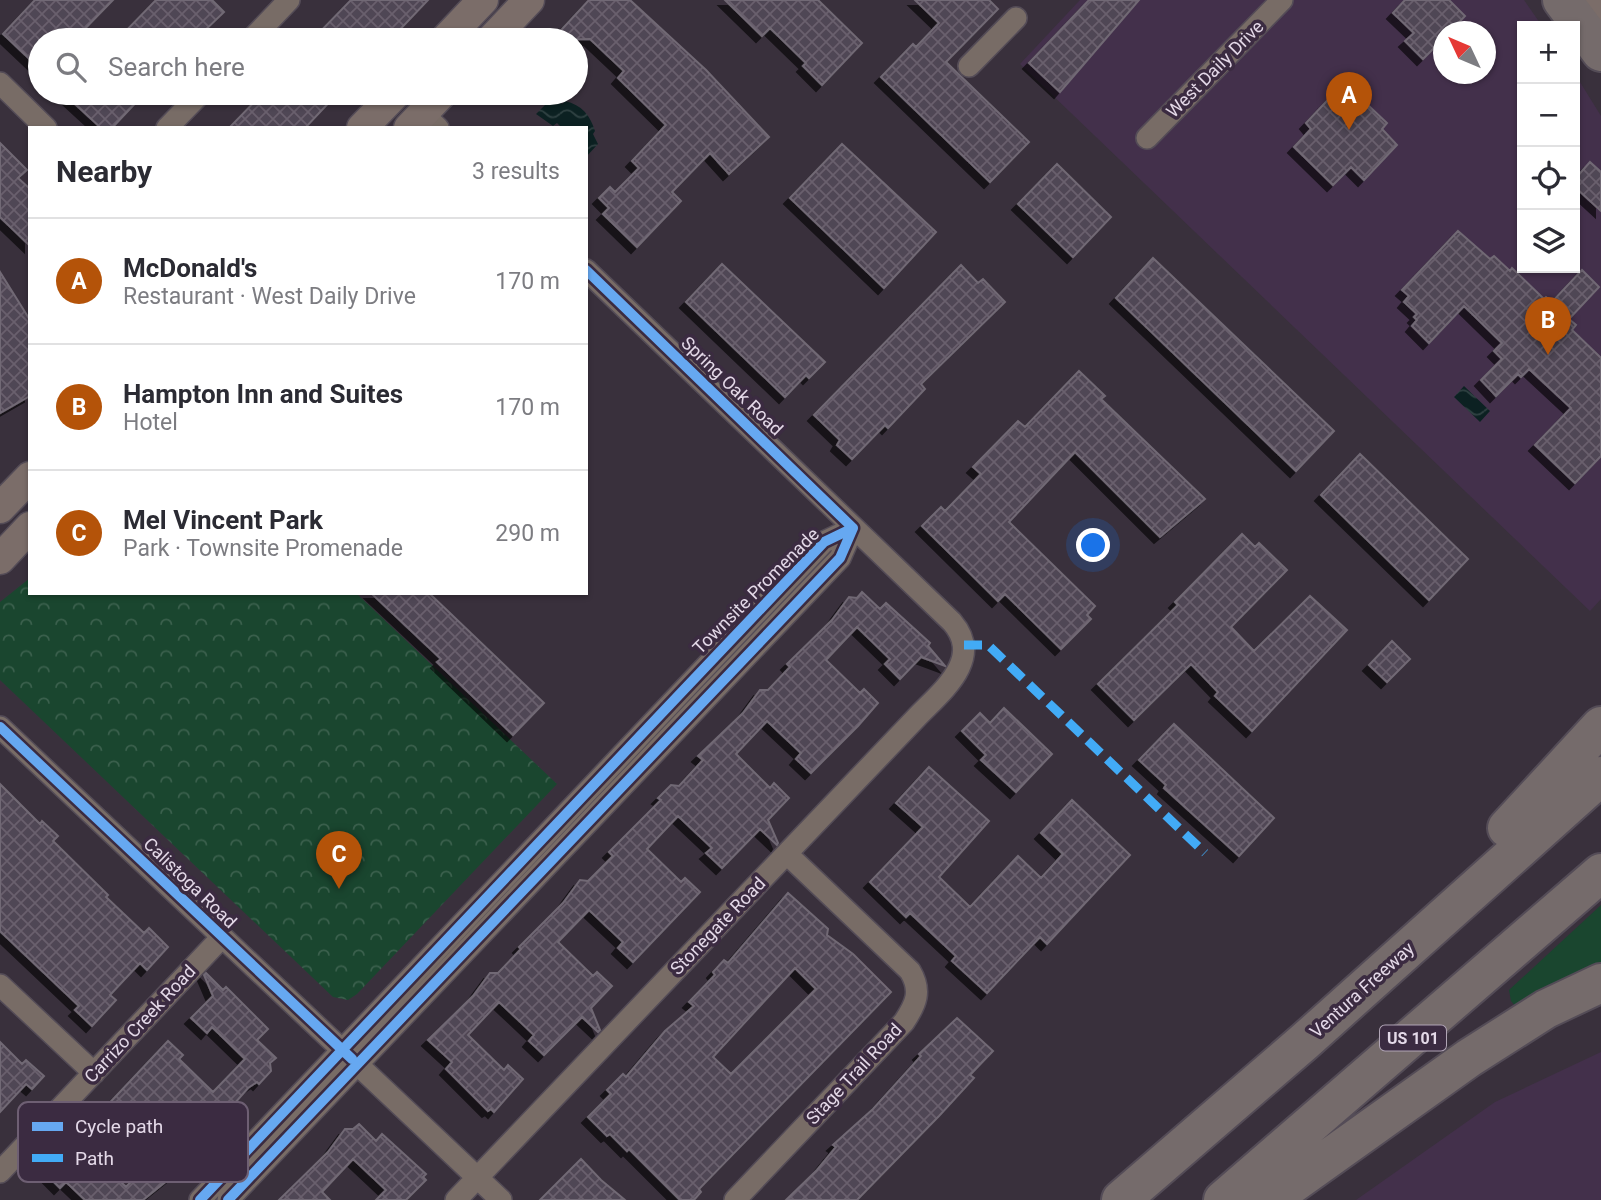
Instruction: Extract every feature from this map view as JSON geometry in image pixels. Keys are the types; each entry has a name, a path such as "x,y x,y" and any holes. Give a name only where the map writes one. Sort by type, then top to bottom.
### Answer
{"highway":[{"path":"1562,0 1601,52"},
{"path":"1304,1042 1601,726"},
{"name":"Ventura Freeway","path":"1121,1200 1304,1042 1601,776"},
{"name":"US 101","path":"1223,1200 1601,873"},
{"path":"1270,1200 1469,1058 1546,1009 1601,983"}],"main road":[{"path":"456,28 483,0"},
{"path":"502,28 529,0"},
{"path":"1584,0 1601,16"},
{"path":"364,126 384,105"},
{"path":"0,508 28,479"},
{"path":"0,559 28,529"}],"street":[{"path":"262,28 289,0"},
{"name":"West Daily Drive","path":"1147,138 1282,0"},
{"path":"969,66 1016,18"},
{"path":"0,83 45,126"},
{"path":"169,126 189,105"},
{"name":"Spring Oak Road","path":"588,272 952,622 964,645"},
{"name":"Townsite Promenade","path":"248,1154 350,1057 840,558 853,528"},
{"name":"Stonegate Road","path":"456,1200 953,678 962,664 964,645"},
{"name":"Calistoga Road","path":"2,733 501,1200"},
{"name":"Stage Trail Road","path":"735,1200 904,1022 914,1008 918,993 910,971 787,854"},
{"name":"Carrizo Creek Road","path":"66,1102 222,937"},
{"path":"0,985 94,1073"},
{"name":"Townsite Promenade","path":"248,1177 350,1057"},
{"name":"Carrizo Creek Road","path":"0,1172 18,1153"},
{"name":"Townsite Promenade","path":"200,1200 219,1182"},
{"name":"Townsite Promenade","path":"228,1200 243,1182"}],"shaded area":[{"path":"1080,0 1524,0 1539,21 1517,21 1517,273 1580,273 1580,82 1601,116 1601,599 1590,611 1020,64"},
{"path":"1601,1052 1601,1200 1356,1200 1495,1102"}],"green space":[{"path":"28,580 28,595 358,595 557,784 357,994 348,1000 333,997 0,680 0,602"},
{"path":"1601,905 1601,967 1516,1007 1511,1001 1509,990"}],"water":[{"path":"545,105 576,105 591,120 598,144 588,155 588,126 560,126 557,123 553,126 536,114"},
{"path":"1464,386 1490,411 1480,422 1454,397"}],"building":[{"path":"35,0 113,0 86,28 28,28 28,58 3,34"},
{"path":"156,0 212,0 224,12 207,28 129,28"},
{"path":"351,0 428,0 401,28 324,28"},
{"path":"589,0 630,0 706,70 769,137 729,174 710,153 672,192 681,201 637,247 603,214 609,208 599,198 610,187 615,192 639,168 632,161 666,125 618,78 624,71 588,39 588,28 563,28"},
{"path":"725,0 818,0 862,43 822,85 803,66 806,63 770,28 762,36"},
{"path":"915,0 989,0 998,9 946,62 1029,142 990,182 881,77 913,44 916,47 939,23"},
{"path":"1089,0 1139,0 1060,92 1029,63"},
{"path":"1405,0 1449,0 1465,16 1460,21 1433,21 1433,49 1423,59 1405,41 1414,33 1393,13"},
{"path":"1339,88 1346,95 1351,89 1387,123 1382,129 1397,145 1364,180 1351,167 1333,185 1294,147 1311,129 1306,123"},
{"path":"76,105 134,105 114,126 99,126"},
{"path":"251,105 327,105 307,126 231,126"},
{"path":"0,143 27,170 18,178 28,187 28,244 0,217"},
{"path":"842,144 936,232 884,288 790,198"},
{"path":"1590,162 1601,172 1601,211 1580,192 1580,173"},
{"path":"1057,164 1111,217 1073,257 1018,204"},
{"path":"1458,231 1490,259 1494,256 1510,271 1512,268 1544,299 1546,297 1552,302 1582,270 1599,287 1569,319 1576,325 1572,330 1601,358 1601,456 1575,483 1535,445 1571,408 1529,369 1521,377 1518,374 1496,396 1481,380 1502,359 1494,351 1502,343 1464,306 1429,343 1412,326 1417,320 1414,317 1417,314 1404,302 1409,296 1402,290"},
{"path":"1153,258 1334,431 1296,471 1116,298"},
{"path":"722,264 825,362 809,378 806,375 785,397 686,302"},
{"path":"961,265 978,283 983,279 1005,302 921,384 925,389 888,428 885,425 852,459 837,445 840,440 814,415"},
{"path":"0,272 28,317 28,397 0,413"},
{"path":"1079,371 1105,396 1101,399 1205,499 1160,537 1075,452 1009,522 1095,606 1087,615 1091,619 1061,649 1005,594 998,601 922,526 941,507 945,511 981,474 973,467 1018,421 1025,427"},
{"path":"1360,454 1468,559 1429,600 1321,495"},
{"path":"1242,534 1255,547 1259,543 1287,570 1231,627 1254,651 1310,596 1347,630 1252,731 1215,696 1218,692 1191,664 1134,720 1098,684 1178,605 1175,602"},
{"path":"862,592 880,609 886,603 930,643 928,646 945,666 921,657 900,679 885,664 890,659 857,627 826,660 860,693 864,689 878,703 858,726 811,773 796,759 801,753 767,721 736,754 770,788 774,783 789,798 768,820 777,845 760,829 722,868 706,853 712,848 678,816 647,849 681,882 685,878 700,892 633,962 618,948 623,942 589,910 558,942 593,976 597,972 612,986 591,1008 600,1030 598,1032 582,1017 544,1055 529,1041 534,1035 499,1002 468,1035 504,1070 508,1065 523,1079 494,1112 491,1109 488,1111 446,1069 452,1062 428,1040 473,996 490,973 498,973 521,949 519,947 563,903 580,880 588,881 613,856 609,852 661,800 658,798 671,785 679,786 703,760 698,756 743,713 760,690 768,690 790,667 787,664 832,620 849,597 857,598"},
{"path":"373,595 431,595 544,703 513,735 437,662 441,659"},
{"path":"1392,641 1410,659 1387,682 1369,665"},
{"path":"1004,708 1052,754 1016,792 981,760 986,755 962,731 980,713 990,723"},
{"path":"1174,724 1274,818 1239,856 1164,788 1166,785 1139,760"},
{"path":"929,767 989,821 939,877 970,907 1018,856 1041,878 1063,854 1041,833 1072,800 1130,855 1047,944 1040,937 987,993 952,961 956,956 910,913 906,917 870,882 923,827 896,803"},
{"path":"0,784 40,824 42,821 58,836 53,841 108,895 106,897 144,933 149,928 168,947 147,970 140,963 110,995 116,1000 92,1026 75,1010 79,1006 0,931"},
{"path":"788,893 828,929 827,935 853,954 891,992 699,1189 701,1192 694,1200 680,1200 629,1149 627,1151 610,1134 607,1136 588,1117 611,1094 607,1090 623,1074 626,1077 665,1031 694,1006 689,1002 715,975 713,972 724,960 728,963","holes":["795,968 816,989 731,1074 713,1057"]},
{"path":"206,973 223,990 226,987 268,1029 257,1040 276,1058 270,1063 271,1071 259,1084 257,1082 248,1088 236,1102 110,1102 168,1041 183,1055 179,1059 213,1092 245,1059 212,1027 207,1033 191,1018 213,996 204,975"},
{"path":"957,1018 993,1051 970,1075 974,1078 939,1116 857,1200 786,1200 817,1170 836,1147 833,1145 873,1109 921,1056 919,1054"},
{"path":"0,1042 22,1064 26,1060 44,1076 32,1089 26,1084 0,1112"},
{"path":"359,1124 376,1141 382,1134 426,1174 423,1177 426,1180 406,1200 376,1200 386,1190 353,1159 322,1192 330,1200 279,1200 328,1152 345,1129 353,1129"},
{"path":"581,1159 601,1180 625,1200 540,1200"},
{"path":"54,1182 66,1182 60,1188"},
{"path":"66,1182 121,1182 126,1187 131,1182 165,1182 143,1200 85,1200"}],"marked path":[{"path":"964,645 988,645 1205,853"}],"cycle path":[{"path":"588,272 853,528"},
{"path":"248,1149 824,542 853,528"},
{"path":"248,1179 840,558 853,528"},
{"path":"0,727 352,1059"},
{"path":"200,1200 217,1182"},
{"path":"228,1200 245,1182"}],"place":[{"name":"McDonald's","path":"1349,130"},
{"name":"Hampton Inn and Suites","path":"1548,355"},
{"name":"Mel Vincent Park","path":"339,889"}]}
